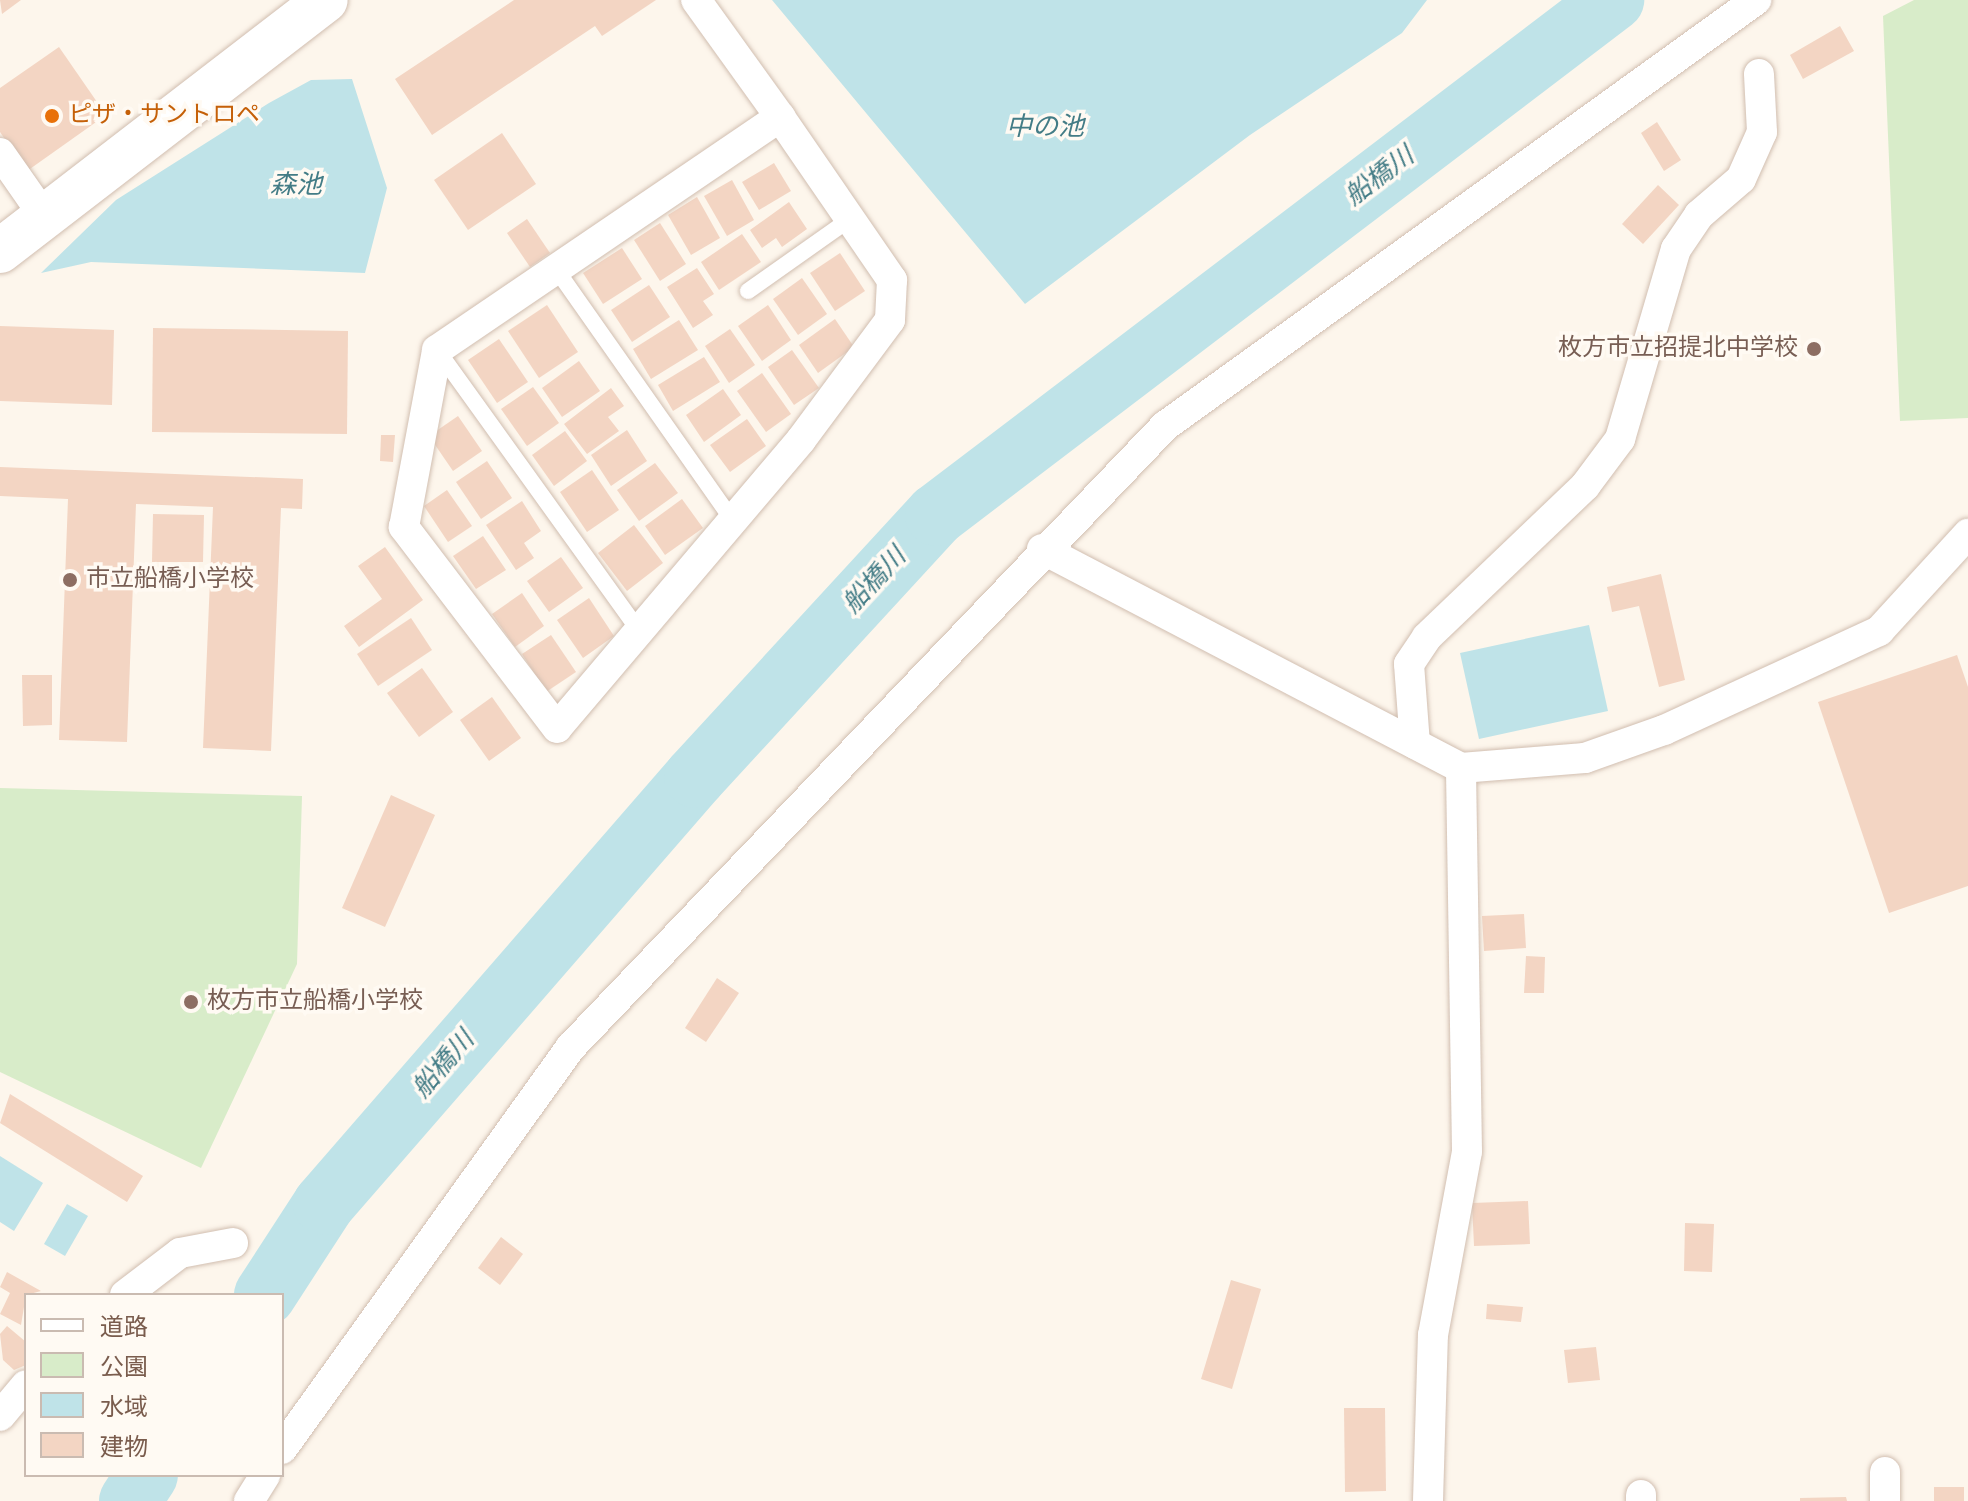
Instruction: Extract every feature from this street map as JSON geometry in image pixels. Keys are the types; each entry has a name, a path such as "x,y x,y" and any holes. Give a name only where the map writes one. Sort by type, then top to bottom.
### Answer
{"street":[{"path":"0,251 326,0"},
{"path":"696,0 780,117 892,280 890,320 733,521 557,728 404,527 437,350 780,117"},
{"path":"284,1446 571,1047 1042,549 1165,426 1756,0"},
{"path":"1415,744 1409,664 1427,637 1585,486 1620,439 1676,249 1699,215 1741,179 1762,132 1759,74"},
{"path":"0,153 44,216"},
{"path":"1042,549 1461,768 1585,758 1679,723 1879,631 1968,534"},
{"path":"1428,1501 1433,1335 1467,1152 1461,768"},
{"path":"128,1293 180,1253 233,1243"},
{"path":"249,1501 264,1477"}],"lane":[{"path":"748,291 850,219"},
{"path":"556,269 733,521"},
{"path":"437,350 639,631"}],"green space":[{"path":"1914,0 1968,0 1968,418 1900,421 1883,16"},
{"path":"0,788 302,796 297,964 201,1168 0,1072"}],"water":[{"name":"中の池","path":"772,0 1427,0 1402,33 1250,135 1025,304"},
{"name":"森池","path":"352,79 387,188 365,273 91,262 41,273 116,200 269,103 311,80"},
{"path":"1589,625 1608,711 1479,739 1460,653"},
{"path":"0,1156 43,1183 14,1231 0,1222"},
{"path":"67,1204 88,1216 65,1256 44,1244"}],"building":[{"path":"0,0 21,0 2,14"},
{"path":"514,0 656,0 602,36 595,26 432,135 395,79"},
{"path":"1840,26 1854,51 1803,79 1790,55"},
{"path":"59,47 106,115 27,171 0,132 0,88"},
{"path":"1657,122 1681,160 1664,171 1641,133"},
{"path":"502,133 536,184 468,230 434,180"},
{"path":"774,163 791,191 759,210 742,182"},
{"path":"732,180 754,220 727,236 704,196"},
{"path":"1658,185 1679,205 1643,244 1622,224"},
{"path":"697,197 720,238 691,255 668,215"},
{"path":"789,202 807,229 782,247 776,238 762,248 750,230"},
{"path":"527,219 550,253 530,267 507,233"},
{"path":"660,223 686,264 660,281 634,240"},
{"path":"742,234 761,262 719,290 701,262"},
{"path":"622,248 642,279 603,304 583,273"},
{"path":"840,253 865,291 835,311 810,273"},
{"path":"697,268 714,294 703,301 713,315 693,328 667,287"},
{"path":"802,278 827,314 798,335 773,299"},
{"path":"649,285 670,317 632,342 611,310"},
{"path":"547,305 578,352 539,378 508,331"},
{"path":"768,305 791,340 762,361 738,326"},
{"path":"835,319 854,347 818,373 799,345"},
{"path":"679,320 698,350 651,379 633,349"},
{"path":"0,326 114,330 112,405 0,401"},
{"path":"153,328 348,331 347,434 152,432"},
{"path":"730,329 755,365 729,383 705,346"},
{"path":"499,339 528,382 497,403 468,360"},
{"path":"792,350 819,388 794,405 768,367"},
{"path":"704,357 720,382 673,411 658,385"},
{"path":"579,361 600,391 562,417 542,388"},
{"path":"762,373 791,414 766,432 737,391"},
{"path":"533,387 559,423 527,446 501,409"},
{"path":"611,388 624,406 608,417 619,431 587,454 564,424"},
{"path":"723,389 741,415 704,442 686,415"},
{"path":"458,416 482,451 453,471 429,436"},
{"path":"747,419 766,446 730,472 710,445"},
{"path":"627,430 647,461 611,486 591,455"},
{"path":"565,431 587,461 554,486 532,455"},
{"path":"381,435 395,435 393,462 380,461"},
{"path":"487,461 512,498 481,519 456,482"},
{"path":"655,463 678,493 639,521 617,490"},
{"path":"0,467 303,479 302,509 281,508 271,751 203,748 213,507 136,504 127,742 59,740 68,499 0,496"},
{"path":"592,470 619,510 587,532 560,492"},
{"path":"447,490 472,526 448,542 424,506"},
{"path":"682,499 703,528 665,555 645,526"},
{"path":"522,501 541,531 524,543 534,558 516,570 486,525"},
{"path":"153,514 204,515 203,562 152,562"},
{"path":"634,525 663,563 627,591 598,553"},
{"path":"483,536 506,570 476,589 453,556"},
{"path":"385,547 423,600 359,647 344,626 382,599 358,566"},
{"path":"561,557 583,588 549,612 527,581"},
{"path":"1661,574 1685,680 1659,687 1639,606 1612,612 1607,587"},
{"path":"522,593 544,626 515,647 492,614"},
{"path":"589,598 614,636 583,658 557,620"},
{"path":"411,618 432,650 378,686 357,654"},
{"path":"551,635 576,672 546,692 522,654"},
{"path":"1957,655 1968,687 1968,886 1889,913 1818,702"},
{"path":"422,668 453,712 419,737 387,693"},
{"path":"22,675 52,675 52,725 23,726"},
{"path":"492,697 521,738 489,761 460,720"},
{"path":"391,795 435,815 385,927 342,908"},
{"path":"1524,914 1526,948 1484,951 1482,916"},
{"path":"1526,956 1545,957 1544,993 1524,993"},
{"path":"717,978 739,993 706,1042 685,1028"},
{"path":"10,1094 143,1176 127,1202 0,1123"},
{"path":"1528,1201 1530,1244 1474,1246 1472,1203"},
{"path":"1685,1223 1714,1224 1712,1272 1684,1271"},
{"path":"501,1237 523,1254 500,1285 478,1268"},
{"path":"7,1272 41,1291 24,1293 21,1325 0,1314 10,1293 0,1287"},
{"path":"1231,1280 1261,1289 1232,1389 1201,1379"},
{"path":"1487,1304 1523,1307 1521,1322 1486,1319"},
{"path":"7,1326 24,1340 24,1366 14,1370 3,1360 0,1334"},
{"path":"1596,1347 1600,1380 1568,1383 1564,1350"},
{"path":"1344,1408 1385,1408 1386,1491 1345,1492"},
{"path":"1934,1487 1964,1487 1964,1501 1934,1501"},
{"path":"1846,1497 1847,1501 1800,1501 1800,1498"}],"waterway":[{"name":"船橋川","path":"266,1293 324,1204 695,777 936,515 1613,0"},
{"name":"船橋川","path":"130,1501 146,1477"}],"place":[{"name":"ピザ・サントロペ","path":"52,116"},
{"name":"枚方市立招提北中学校","path":"1814,349"},
{"name":"市立船橋小学校","path":"70,580"},
{"name":"枚方市立船橋小学校","path":"191,1002"}]}
